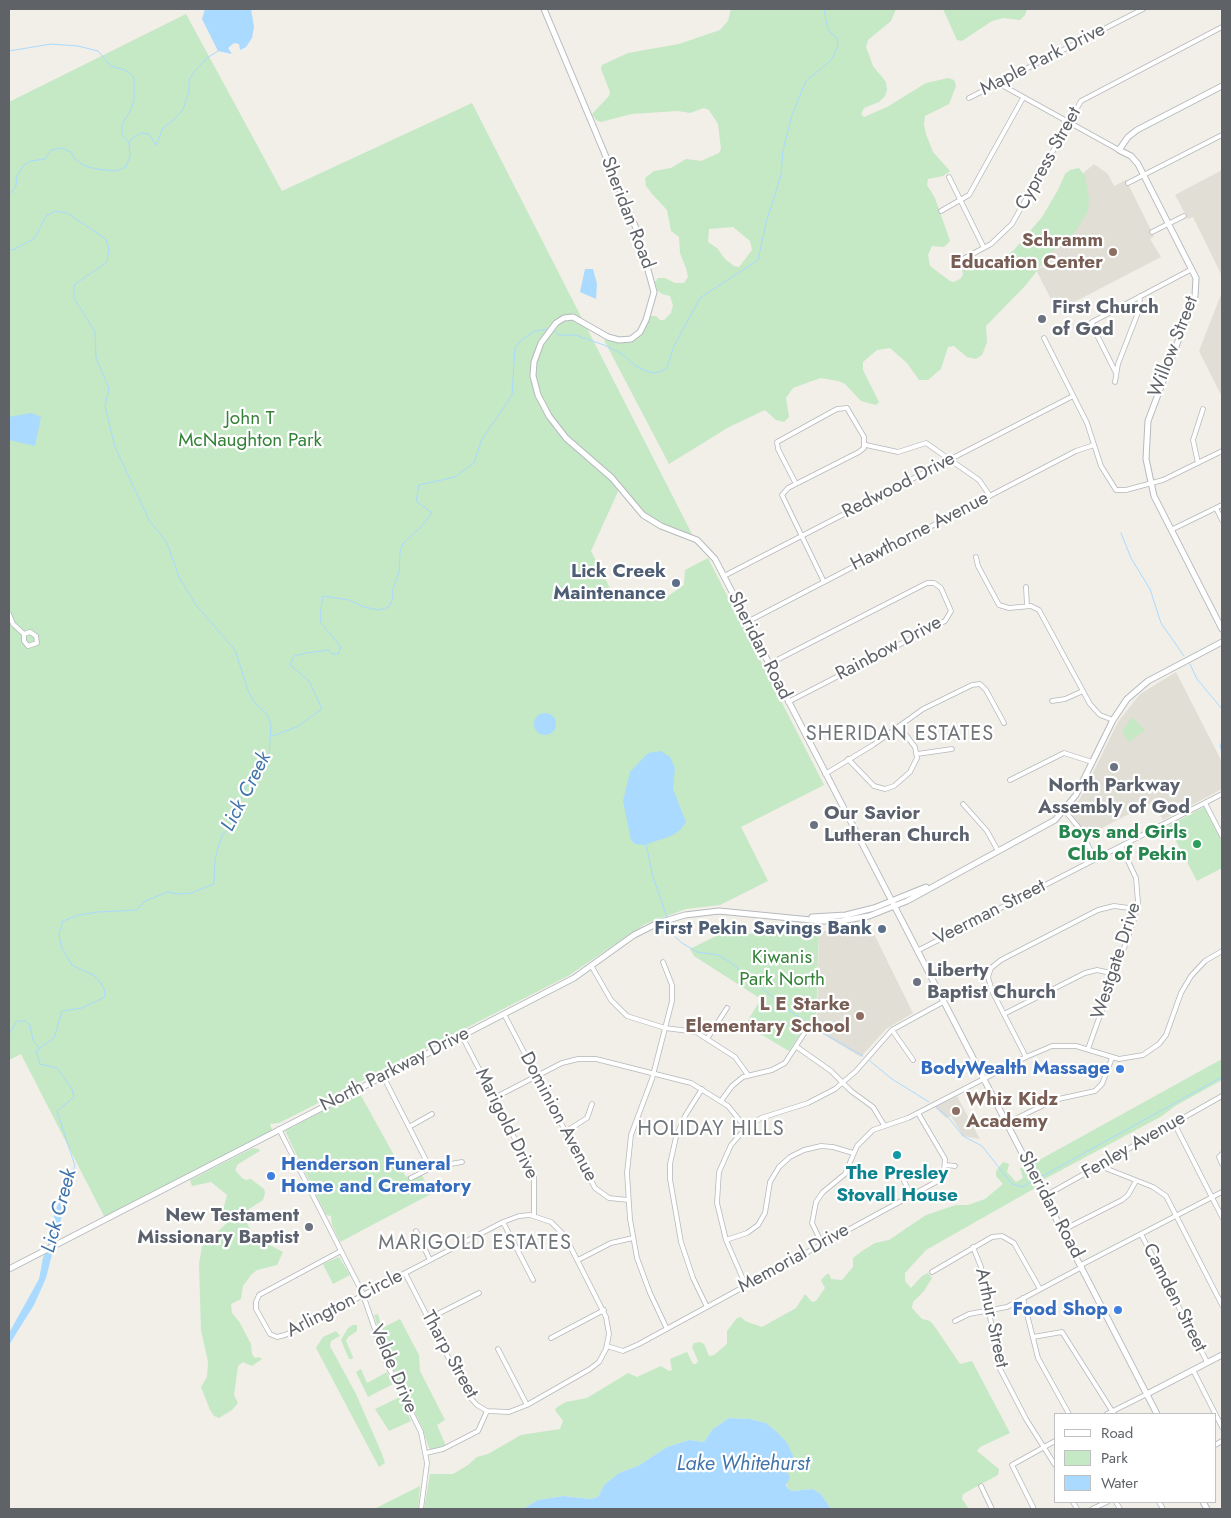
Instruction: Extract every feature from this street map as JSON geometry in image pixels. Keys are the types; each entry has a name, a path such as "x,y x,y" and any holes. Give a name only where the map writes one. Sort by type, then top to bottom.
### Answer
{"main road":[{"name":"Sheridan Road","path":"544,9 638,233 654,292 652,306 642,328 631,338 619,340 608,337 573,317 562,318 552,327 536,353 533,376 540,400 557,427 572,444 615,481 646,518 660,526 687,534 702,544 711,554 1082,1266 1156,1413"},
{"path":"1119,150 1126,139 1137,130 1222,86"},
{"name":"Willow Street","path":"1119,150 1136,160 1192,269 1196,281 1195,296 1148,421 1145,449 1150,484 1171,530 1222,629"},
{"name":"North Parkway Drive","path":"9,1268 504,1014 592,967 634,935 668,919 695,913 719,911 789,917 836,916 893,905 955,874 1043,828 1065,811 1076,795 1112,720 1127,699 1142,685 1222,642"},
{"path":"885,890 892,896 904,900 900,919 880,909 885,900 885,890"},
{"path":"1147,1394 1222,1354"}],"street":[{"name":"Maple Park Drive","path":"969,98 1143,9"},
{"name":"Cypress Street","path":"963,259 984,248 1004,234 1018,216 1080,104 1088,97 1222,27"},
{"name":"Willow Street","path":"998,83 1119,150"},
{"path":"941,211 961,201 971,192 1023,98"},
{"path":"1128,183 1222,135"},
{"path":"949,177 984,248"},
{"path":"1152,232 1184,216"},
{"path":"1116,374 1092,322 1192,269"},
{"path":"1115,382 1116,374 1139,310 1140,296"},
{"path":"1044,338 1087,423 1106,476 1116,490 1126,490 1150,484 1222,451"},
{"name":"Redwood Drive","path":"724,576 1073,396"},
{"path":"796,484 778,447 777,442 784,436 845,407 852,413 866,445"},
{"path":"1198,463 1193,440 1203,410"},
{"path":"866,445 898,452 924,442 979,480 990,496"},
{"path":"824,582 783,501 782,494 796,484 859,452 866,445"},
{"name":"Hawthorne Avenue","path":"747,622 1076,452 1094,445"},
{"path":"1171,530 1222,505"},
{"path":"1216,508 1222,520"},
{"path":"976,557 978,566 999,605 1007,608 1027,606 1038,609 1043,614 1095,711 1112,720"},
{"name":"Rainbow Drive","path":"769,664 926,584 938,584 947,600 951,612 945,621 788,702"},
{"path":"1026,587 1027,606"},
{"path":"9,614 13,624 24,634"},
{"path":"825,774 873,745 927,707 975,684 980,684 986,690 1004,723"},
{"path":"1052,701 1065,699 1083,691"},
{"path":"848,759 870,784 885,789 894,786 915,765 916,754 912,742 899,726"},
{"path":"916,754 952,749"},
{"path":"1010,780 1064,753 1092,762"},
{"name":"Veerman Street","path":"917,951 1222,794"},
{"path":"1205,803 1222,836"},
{"path":"963,804 987,832 998,851"},
{"path":"1065,811 1079,828 1095,859"},
{"name":"Westgate Drive","path":"1088,1049 1137,909 1136,878 1121,846"},
{"path":"1026,1057 990,985 989,974 994,965 1098,910 1114,906 1137,909"},
{"path":"822,1244 812,1223 814,1205 823,1192 846,1174 853,1153 868,1134 884,1125 902,1121 1026,1057 1056,1046 1072,1045 1112,1058 1137,1058 1159,1044 1168,1030 1181,993 1191,976 1205,961 1222,950"},
{"path":"663,962 670,978 672,992 654,1072 630,1139 627,1168 628,1200 633,1238 645,1282 667,1329"},
{"path":"592,967 611,1000 621,1011 634,1019 665,1028 691,1030 738,1059 748,1075"},
{"path":"1004,1014 1084,973 1100,971 1115,974"},
{"path":"984,972 989,974"},
{"path":"746,1286 726,1240 717,1203 717,1180 726,1153 746,1128 768,1114 817,1100 843,1083 892,1030 943,1002"},
{"path":"707,1039 727,1008"},
{"name":"Dominion Avenue","path":"504,1014 597,1190 609,1198 628,1200"},
{"path":"721,1101 735,1083 748,1075 779,1067 797,1048 807,1029"},
{"path":"892,1030 913,1060"},
{"name":"Marigold Drive","path":"462,1036 534,1176 534,1216"},
{"path":"797,1048 831,1071 873,1107 884,1125"},
{"path":"494,1098 562,1063 588,1058 688,1081 734,1111 746,1128"},
{"path":"1007,1123 1054,1100 1095,1092 1102,1084 1112,1058"},
{"path":"383,1076 430,1168"},
{"path":"702,1089 685,1116 676,1137 670,1179 681,1242 707,1307"},
{"name":"Fenley Avenue","path":"1045,1196 1174,1125 1222,1096"},
{"path":"565,1132 587,1118 592,1104"},
{"path":"918,1113 943,1152 946,1165 954,1166"},
{"path":"409,1126 432,1114"},
{"path":"1174,1125 1222,1217"},
{"name":"Velde Drive","path":"279,1129 363,1295 387,1364 419,1428 426,1453 426,1473 421,1509"},
{"path":"726,1240 750,1232 760,1222 765,1210 770,1182 779,1167 790,1157 804,1150 821,1146 833,1147 853,1153"},
{"path":"1221,1156 1222,1164"},
{"path":"410,1178 430,1168 462,1162"},
{"name":"Memorial Drive","path":"607,1346 625,1351 667,1329 911,1195 938,1179 946,1165"},
{"path":"1100,1166 1162,1192 1176,1215 1222,1305"},
{"path":"899,1172 911,1195"},
{"path":"1063,1230 1128,1196 1136,1181"},
{"path":"955,1320 969,1314 1002,1309 1222,1192"},
{"name":"Arlington Circle","path":"341,1251 260,1293 256,1300 256,1307 273,1338 285,1336 503,1222 519,1216 534,1216"},
{"path":"534,1216 548,1220 558,1226 578,1260 604,1310 609,1327 607,1346"},
{"path":"326,1222 332,1219"},
{"path":"503,1222 533,1280"},
{"path":"416,1232 430,1260"},
{"name":"Camden Street","path":"1141,1234 1207,1362"},
{"path":"932,1272 995,1236 1010,1239 1040,1289"},
{"path":"578,1260 611,1243 633,1238"},
{"name":"Arthur Street","path":"973,1247 981,1267 999,1367 1026,1419 1054,1463"},
{"name":"Tharp Street","path":"405,1274 467,1394 477,1405 487,1411 509,1412 527,1405 590,1369 603,1356 607,1346"},
{"path":"428,1319 479,1293"},
{"path":"1023,1298 1038,1358 1068,1413"},
{"path":"551,1338 604,1310"},
{"path":"1033,1336 1061,1331 1113,1413 1147,1394"},
{"path":"498,1349 527,1405"},
{"path":"1193,1370 1215,1413"},
{"path":"426,1453 443,1450 478,1431 487,1411"},
{"path":"1216,1415 1222,1427"},
{"path":"1034,1509 1012,1465 1054,1442"},
{"path":"981,1486 992,1509"},
{"path":"1092,1509 1105,1503"}],"shaded area":[{"path":"1094,164 1108,174 1114,186 1126,180 1154,236 1150,239 1161,257 1057,311 1036,270 1042,267 1032,243 1062,191"},
{"path":"1222,170 1222,276 1193,217 1188,219 1175,195"},
{"path":"1222,292 1222,397 1199,351"},
{"path":"1176,672 1222,762 1222,789 1163,820 1153,802 1086,836 1070,813 1081,797 1118,722 1140,694"},
{"path":"872,930 913,1013 886,1029 861,1057 813,1028 817,1014 819,931"},
{"path":"957,1096 980,1139 963,1136 951,1116 946,1118 935,1107"}],"green space":[{"path":"731,9 896,9 891,21 868,40 866,47 873,66 886,82 887,90 885,96 879,102 864,108 861,114 864,117 887,107 926,83 948,78 954,80 956,86 949,104 925,116 924,124 933,152 950,171 943,176 928,179 927,185 935,198 950,241 944,247 932,246 928,255 930,266 950,281 954,282 960,279 963,275 962,267 968,263 972,268 977,268 996,262 1014,250 1042,217 1065,174 1070,170 1079,168 1085,176 1089,198 1088,212 1071,238 1053,250 1026,285 986,326 987,342 982,355 976,359 967,357 954,346 948,347 941,369 928,380 919,380 907,363 890,348 877,350 863,362 863,370 879,402 876,405 861,401 845,384 821,378 793,388 786,398 789,417 784,422 776,420 765,410 729,427 669,464 604,340 630,342 641,333 650,316 656,316 660,320 664,320 671,313 673,305 670,296 662,294 657,290 655,282 658,278 665,278 675,283 684,283 688,277 680,253 679,237 671,231 667,210 646,186 645,178 654,171 671,168 686,159 701,161 719,153 721,149 718,124 709,110 704,108 690,113 678,111 631,114 601,122 596,120 592,114 609,96 610,92 601,69 602,65 628,53 679,44 720,30 728,21","holes":["733,227 750,241 752,250 739,267 734,266 725,259 717,248 708,242 709,229"]},
{"path":"943,9 1027,9 1025,15 1020,20 1003,18 992,21 962,41 957,40"},
{"name":"John T McNaughton Park","path":"186,14 282,191 472,103 694,538 650,520 620,487 591,551 613,594 622,601 649,588 658,599 664,599 684,585 685,570 708,558 824,785 741,827 768,881 720,905 686,909 645,924 568,976 279,1123 270,1124 273,1132 105,1218 21,1054 9,1060 9,102"},
{"path":"1132,717 1145,730 1129,742 1122,731"},
{"path":"1204,807 1222,841 1222,868 1197,881 1168,826"},
{"name":"Kiwanis Park North","path":"811,925 819,926 816,1022 813,1028 806,1025 789,1051 745,1025 761,999 694,956 690,949 720,934 811,933"},
{"path":"1222,1059 1222,1080 1175,1106 1162,1116 1041,1181 1032,1164"},
{"path":"359,1092 406,1177 409,1176 412,1180 422,1175 431,1194 340,1242 332,1225 331,1216 326,1215 285,1131"},
{"path":"253,1148 260,1151 238,1164 235,1170 242,1178 246,1180 251,1179 264,1189 265,1193 263,1200 249,1209 246,1221 252,1233 262,1241 283,1252 277,1265 257,1270 251,1275 243,1286 241,1299 231,1304 232,1313 240,1323 251,1344 252,1354 255,1358 259,1357 262,1359 252,1366 243,1362 238,1366 234,1395 238,1403 232,1410 219,1418 214,1416 210,1410 201,1387 207,1377 208,1362 201,1330 199,1264 202,1246 228,1222 222,1214 227,1195 211,1182 192,1186 190,1180"},
{"path":"1003,1162 1009,1164 1007,1172 1016,1182 1023,1178 1020,1168 1026,1167 1037,1187 926,1250 905,1273 905,1281 911,1288 922,1276 928,1273 932,1278 924,1291 913,1302 912,1308 922,1319 930,1321 960,1364 972,1361 1010,1433 980,1447 977,1451 999,1469 998,1475 963,1494 962,1499 969,1509 831,1509 821,1494 813,1489 792,1491 787,1488 787,1471 777,1432 766,1423 750,1419 729,1418 713,1429 704,1442 689,1440 667,1447 638,1466 619,1473 604,1485 598,1497 591,1499 563,1496 538,1500 523,1509 424,1509 430,1474 453,1474 477,1457 488,1454 521,1435 560,1429 563,1421 555,1410 557,1407 566,1402 587,1398 628,1373 637,1377 661,1366 669,1371 672,1370 670,1359 687,1352 693,1364 696,1364 698,1361 692,1347 694,1343 700,1342 704,1344 709,1356 714,1355 727,1344 727,1331 737,1318 741,1317 745,1321 762,1327 796,1308 805,1294 812,1302 816,1301 825,1288 821,1280 827,1274 829,1274 831,1279 842,1280 853,1267 853,1258 875,1243 889,1240 926,1215 956,1205 968,1205 985,1199 1003,1184 996,1176 996,1171"},
{"path":"339,1257 350,1275 333,1284 323,1264"},
{"path":"378,1314 382,1328 400,1319 419,1355 420,1371 445,1420 437,1425 446,1446 432,1450 429,1448 422,1427 388,1359 374,1315"},
{"path":"357,1325 357,1331 348,1337 346,1341 353,1357 349,1359 341,1340 348,1328"},
{"path":"336,1331 340,1336 331,1341 330,1346 356,1394 382,1454 385,1463 379,1467 316,1348 323,1337"},
{"path":"361,1369 367,1383 387,1372 393,1384 368,1397 356,1372"},
{"path":"400,1397 411,1421 389,1431 375,1409"},
{"path":"420,1486 418,1509 374,1509"}],"water":[{"path":"205,9 251,9 254,27 252,38 246,47 240,50 239,44 234,43 228,48 232,54 218,51 202,19"},
{"path":"585,269 593,269 597,284 596,299 580,292"},
{"path":"31,413 41,417 35,446 9,440 9,417"},
{"path":"545,713 553,716 556,724 553,732 545,735 537,732 534,724 537,716"},
{"path":"661,751 670,757 675,768 673,789 686,822 680,830 671,836 644,845 635,844 631,840 623,801 630,772 648,753"},
{"path":"63,1192 64,1207 46,1278 34,1305 9,1345 9,1333 39,1279 43,1258 52,1233 54,1214"},
{"name":"Lake Whitehurst","path":"729,1418 750,1419 766,1423 777,1432 787,1443 794,1458 787,1471 790,1478 786,1485 787,1488 792,1491 813,1489 821,1494 831,1509 523,1509 538,1500 563,1496 590,1499 598,1497 604,1485 619,1473 638,1466 667,1447 689,1440 704,1442 713,1429"}],"waterway":[{"path":"554,331 559,335 575,335 604,345 622,354 637,367 652,373 660,372 667,368 674,346 700,298 758,260 766,223 781,175 783,150 792,115 806,81 831,60 838,46 837,38 828,30 824,9"},
{"name":"Lick Creek","path":"9,51 51,44 78,46 98,51 111,66 125,70 134,77 134,100 131,110 122,124 122,134 129,144 130,156 126,167 116,171 97,169 85,166 75,159 71,152 62,148 51,150 45,159 31,161 24,165 17,176 16,186 9,195"},
{"path":"129,144 130,140 141,133 149,134 156,145 163,128 176,118 183,109 189,92 189,80 194,72 207,58 218,51"},
{"name":"Lick Creek","path":"9,249 13,250 35,238 46,216 55,211 67,213 106,239 109,249 107,262 74,285 74,298 95,332 96,358 109,388 105,406 115,447 149,520 167,543 179,577 196,605 235,650 249,693 255,703 267,714 271,724 269,756 244,790 234,824 223,834 215,859 214,884 191,893 178,894 168,892 145,901 137,910 98,912 79,915 63,921 59,934 61,946 72,965 95,976 104,988 105,997 82,1008 62,1011 54,1038 36,1051 40,1064 57,1068 72,1089 74,1097 57,1111 75,1166 63,1193"},
{"path":"272,736 297,727 322,709 309,681 290,665 294,656 306,653 329,650 332,654 338,654 341,647 321,623 320,616 323,596 349,600 364,607 379,610 389,607 393,598 392,591 399,573 400,553 403,543 420,528 432,513 416,501 419,485 455,477 474,463 481,441 512,395 515,348 521,340 535,331 548,329"},
{"path":"1121,533 1131,558 1150,589 1161,623 1184,656"},
{"path":"1190,664 1197,679 1222,709"},
{"path":"1222,742 1220,745 1222,752"},
{"path":"646,844 653,877 667,917"},
{"path":"668,921 674,936 682,943 697,952 718,955 730,962 790,1011 819,1031 863,1056"},
{"path":"9,1034 17,1021 25,1021 30,1025 33,1040 39,1047"},
{"path":"870,1061 892,1079 929,1102"},
{"path":"1039,1178 1222,1077"},
{"path":"936,1107 948,1117 963,1136 982,1146 1012,1184 1023,1187 1034,1180"}],"place":[{"name":"Schramm Education Center","path":"1113,252"},
{"name":"First Church of God","path":"1042,319"},
{"name":"Lick Creek Maintenance","path":"676,583"},
{"name":"North Parkway Assembly of God","path":"1114,767"},
{"name":"Our Savior Lutheran Church","path":"814,825"},
{"name":"Boys and Girls Club of Pekin","path":"1197,844"},
{"name":"First Pekin Savings Bank","path":"882,929"},
{"name":"Liberty Baptist Church","path":"917,982"},
{"name":"L E Starke Elementary School","path":"860,1016"},
{"name":"BodyWealth Massage","path":"1120,1069"},
{"name":"Whiz Kidz Academy","path":"956,1111"},
{"name":"The Presley Stovall House","path":"897,1155"},
{"name":"Henderson Funeral Home and Crematory","path":"271,1176"},
{"name":"New Testament Missionary Baptist","path":"309,1227"},
{"name":"Food Shop","path":"1118,1310"}],"district":[{"name":"SHERIDAN ESTATES","path":"900,735"},
{"name":"HOLIDAY HILLS","path":"711,1130"},
{"name":"MARIGOLD ESTATES","path":"475,1244"}]}
